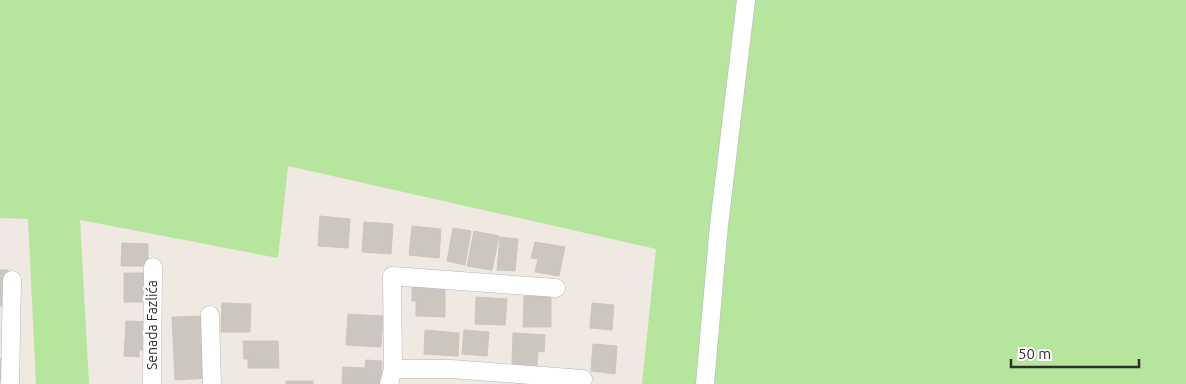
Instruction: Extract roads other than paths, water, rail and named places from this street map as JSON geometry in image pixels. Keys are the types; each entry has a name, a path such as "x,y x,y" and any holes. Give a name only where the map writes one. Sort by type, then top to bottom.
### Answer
{"street":[{"path":"705,384 719,226 746,0"},
{"name":"Senada Fazlića","path":"152,384 153,266"},
{"path":"556,288 392,276 391,377 451,369 583,379"},
{"path":"10,384 12,280"},
{"path":"210,316 212,384"}]}
